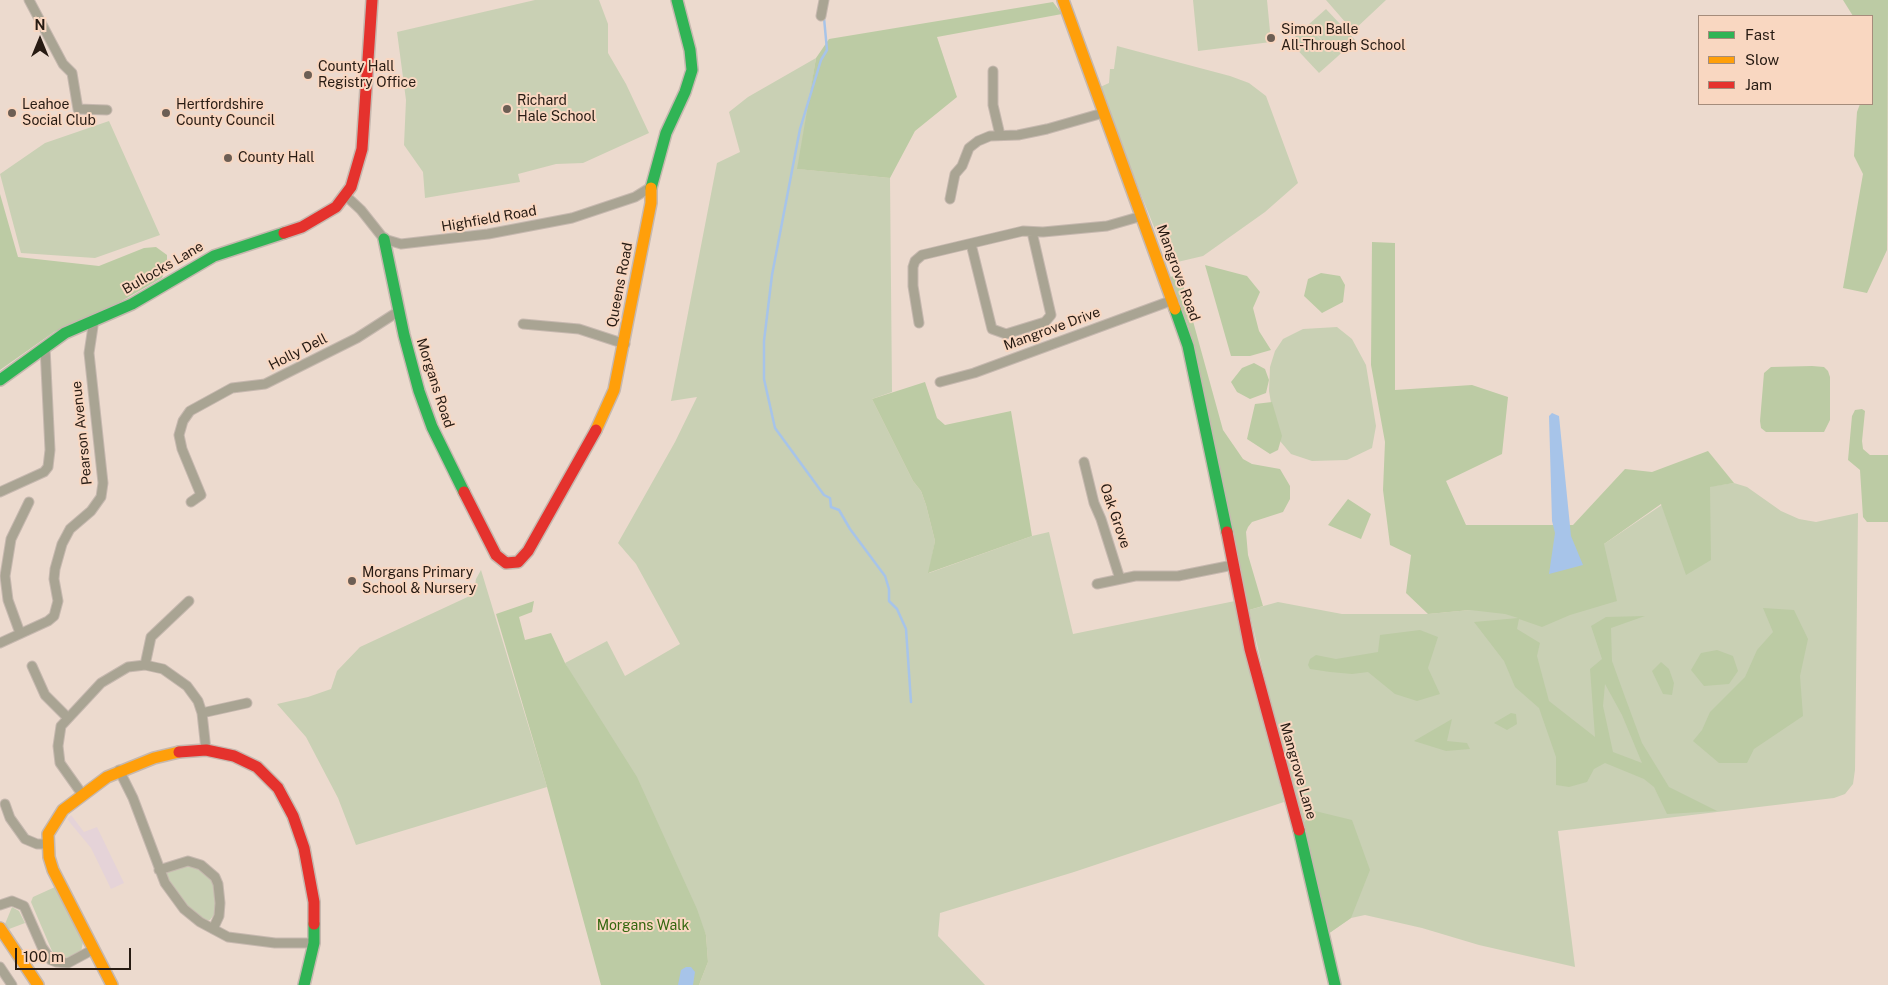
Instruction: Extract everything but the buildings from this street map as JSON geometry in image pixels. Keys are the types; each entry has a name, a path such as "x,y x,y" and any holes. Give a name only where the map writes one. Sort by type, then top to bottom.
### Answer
{"street":[{"path":"29,0 63,64 72,73 78,109 107,110"},
{"name":"Bullocks Lane","path":"0,380 65,333 132,304 214,256 308,224 330,212 345,195 358,170 362,149 372,0"},
{"name":"Queens Road","path":"521,561 604,417 614,390 651,202 651,187 666,133 686,92 692,70 690,50 677,0"},
{"path":"821,16 824,0"},
{"name":"Mangrove Road","path":"1063,0 1173,300 1188,346 1200,393 1233,565"},
{"path":"993,71 993,105 1000,134"},
{"path":"950,199 955,174 962,166 969,148 983,138 1000,134 1018,135 1039,131 1103,113"},
{"name":"Highfield Road","path":"384,239 401,244 431,242 522,228 572,218 614,206 635,198 651,187"},
{"path":"345,195 362,210 384,239"},
{"path":"919,323 913,286 915,261 922,255 1023,231 1032,232 1107,226 1142,216"},
{"path":"971,244 992,329 1006,334 1045,322 1051,315 1032,232"},
{"name":"Morgans Road","path":"384,239 399,311 419,391 441,444 496,555 506,563 521,561"},
{"name":"Mangrove Drive","path":"940,382 974,373 1173,300"},
{"name":"Holly Dell","path":"191,502 201,495 182,449 179,435 183,421 190,411 232,388 265,384 357,338 399,311"},
{"name":"Pearson Avenue","path":"0,642 48,621 54,616 58,601 55,569 62,544 70,528 97,503 102,491 89,365 89,345 94,320"},
{"path":"523,324 579,329 624,344"},
{"path":"0,492 44,472 48,467 50,450 45,347"},
{"name":"Oak Grove","path":"1084,462 1094,503 1102,519 1120,579"},
{"path":"20,633 8,600 5,576 11,539 29,502"},
{"path":"1097,584 1142,576 1160,578 1178,576 1233,565"},
{"name":"Mangrove Lane","path":"1233,565 1250,649 1295,814 1335,985"},
{"path":"145,665 151,637 189,601"},
{"path":"82,794 65,772 58,754 59,736 67,717 109,676 128,667 145,665 163,670 178,678 193,692 202,713 206,750"},
{"path":"32,666 46,695 67,717"},
{"path":"202,713 247,703"},
{"path":"112,985 53,870 47,844 48,834 56,819 82,794 119,770 154,758 181,752 206,750 246,760 268,777 285,800 298,830 308,865 314,902 314,944 304,985"},
{"path":"119,770 133,798 159,870 173,896 184,910 228,937 247,941 314,944"},
{"path":"5,804 10,818 25,839 37,844 47,844"},
{"path":"159,870 188,861 201,865 215,877 218,884 220,903 219,916 214,929"},
{"path":"0,905 12,901 24,906 42,947 51,960 68,963 94,949"},
{"path":"0,928 38,985"},
{"path":"0,967 12,985"}],"shaded area":[{"path":"71,815 84,832 97,827 124,883 111,889 91,848 67,819"}],"green space":[{"name":"Richard Hale School","path":"535,0 599,0 608,24 608,53 626,84 649,133 583,163 556,164 518,174 520,182 425,198 423,172 404,145 406,100 397,32"},
{"path":"1193,0 1267,0 1271,42 1198,51"},
{"path":"1326,0 1386,0 1353,31"},
{"path":"1843,0 1888,0 1887,250 1867,293 1843,288 1863,174 1854,156 1857,112 1860,105 1873,105 1873,15 1852,15"},
{"path":"1053,2 1062,14 937,37 957,97 915,131 890,178 797,169 816,58 829,39"},
{"path":"1326,9 1355,40 1337,57 1308,25"},
{"path":"1307,25 1337,57 1319,73 1290,42"},
{"path":"1117,46 1230,76 1249,83 1266,96 1298,183 1265,212 1203,256 1169,264 1098,88 1109,83 1110,69 1114,69"},
{"path":"816,58 798,169 890,178 892,392 872,399 913,481 921,491 926,505 935,541 929,573 1032,536 1049,532 1073,634 1235,601 1284,802 1074,872 940,913 938,936 985,985 699,985 708,962 706,935 565,663 607,641 625,676 680,644 636,564 618,543 675,442 697,397 671,401 717,163 740,152 729,112 748,97"},
{"path":"109,121 160,235 95,258 21,253 0,174 45,143"},
{"path":"0,194 18,257 99,266 144,248 156,247 167,255 167,265 162,278 111,307 54,332 0,370"},
{"path":"1372,242 1395,243 1395,390 1472,385 1508,397 1502,454 1446,481 1466,525 1573,525 1625,469 1652,472 1708,451 1734,483 1710,487 1711,560 1686,575 1661,504 1604,544 1617,601 1570,615 1542,627 1519,619 1517,629 1540,643 1537,656 1549,701 1595,737 1590,669 1602,659 1591,626 1606,617 1645,616 1611,628 1612,661 1625,697 1642,743 1669,787 1717,811 1667,814 1654,787 1644,779 1605,763 1594,769 1587,782 1569,787 1556,785 1556,757 1539,708 1515,687 1504,661 1474,622 1518,618 1505,614 1470,610 1428,614 1406,593 1411,555 1390,545 1383,490 1385,442 1371,365","holes":["1605,684 1622,715 1642,763 1613,752 1603,706"]},
{"path":"1205,265 1247,276 1260,292 1253,308 1259,331 1271,350 1250,356 1231,356"},
{"path":"1321,273 1340,276 1345,285 1343,302 1322,313 1304,296 1308,279"},
{"path":"1180,274 1223,430 1243,459 1252,464 1280,469 1290,486 1290,499 1283,512 1252,522 1246,532 1248,555 1263,606 1249,610 1188,325 1167,278"},
{"path":"1337,327 1352,339 1366,365 1376,426 1372,448 1347,460 1312,461 1291,454 1280,441 1274,421 1269,391 1270,367 1275,351 1283,339 1303,329"},
{"path":"1254,363 1265,369 1269,380 1266,393 1250,399 1237,392 1231,382 1242,368"},
{"path":"1771,367 1824,367 1830,377 1830,420 1824,432 1766,432 1761,428 1760,421 1764,373"},
{"path":"925,382 937,418 945,425 1011,411 1032,536 928,573 935,541 926,505 921,491 913,481 872,399"},
{"path":"1272,402 1282,436 1278,450 1270,454 1247,439 1255,404"},
{"path":"1862,409 1865,411 1863,449 1870,455 1888,455 1888,522 1867,522 1863,517 1860,470 1848,460 1852,416 1855,410"},
{"path":"1734,483 1747,487 1781,511 1799,519 1816,522 1858,513 1855,770 1853,784 1845,794 1834,798 1558,831 1575,967 1479,945 1422,928 1365,915 1351,918 1325,936 1249,610 1278,602 1342,614 1428,614 1470,610 1604,544 1675,496 1706,487"},
{"path":"1348,499 1371,514 1361,539 1328,525"},
{"path":"481,570 547,787 356,845 338,798 306,737 277,704 308,697 331,689 337,671 360,647 474,594 476,579"},
{"name":"Morgans Walk","path":"534,601 532,612 519,617 525,640 551,633 565,663 637,777 697,909 706,935 708,962 699,985 601,985 547,787 496,614"},
{"path":"1763,608 1794,610 1808,639 1800,676 1803,716 1754,749 1747,763 1719,763 1693,741 1702,730 1710,712 1745,677 1757,650 1773,632"},
{"path":"1420,630 1438,637 1428,668 1440,694 1417,701 1395,694 1368,672 1352,674 1330,672 1310,669 1308,665 1310,659 1316,655 1336,659 1378,652 1380,635"},
{"path":"1717,650 1733,656 1738,671 1729,684 1704,686 1691,670 1701,653"},
{"path":"1661,662 1669,669 1674,683 1672,695 1663,694 1652,671"},
{"path":"1511,713 1516,714 1517,724 1507,730 1494,723"},
{"path":"1452,719 1447,741 1467,743 1470,749 1446,751 1414,741"},
{"path":"1315,811 1352,820 1370,870 1351,918 1328,934 1299,828"},
{"path":"193,864 213,879 217,911 210,920 206,921 190,909 176,893 166,876 168,870"},
{"path":"55,887 83,942 81,952 72,957 59,957 52,951 31,902 33,897"},
{"path":"12,907 19,911 25,923 9,929 5,924"}],"water":[{"path":"1552,413 1559,416 1571,536 1583,565 1549,574 1555,533 1552,521 1549,416"},
{"path":"691,967 695,972 693,985 678,985 681,970"}],"waterway":[{"path":"824,18 827,50 821,60 800,129 772,275 764,341 764,379 775,428 824,495 830,498 831,507 839,510 850,529 885,576 889,589 889,601 897,609 906,629 911,702"}],"traffic: fast":[{"path":"651,188 666,133 685,92 692,70 690,50 677,0"},
{"path":"0,380 65,333 132,304 214,256 284,233"},
{"path":"384,239 404,335 419,391 432,427 464,492"},
{"path":"1175,309 1188,346 1227,532"},
{"path":"1299,830 1335,985"},
{"path":"304,985 314,943 314,924"}],"traffic: slow":[{"path":"1063,0 1175,309"},
{"path":"596,430 614,390 651,203 651,188"},
{"path":"112,985 53,870 49,857 48,834 63,810 107,777 154,758 179,752"},
{"path":"0,928 38,985"}],"traffic: jam":[{"path":"284,233 302,227 336,207 351,187 362,149 372,0"},
{"path":"464,492 496,555 506,563 518,562 528,551 596,430"},
{"path":"1227,532 1250,649 1299,830"},
{"path":"179,752 206,750 234,756 257,767 278,788 293,816 304,848 314,902 314,924"}],"place":[{"name":"Simon Balle All-Through School","path":"1271,38"},
{"name":"County Hall Registry Office","path":"308,75"},
{"name":"Richard Hale School","path":"507,109"},
{"name":"Leahoe Social Club","path":"12,113"},
{"name":"Hertfordshire County Council","path":"166,113"},
{"name":"County Hall","path":"228,158"},
{"name":"Morgans Primary School & Nursery","path":"352,581"}]}
